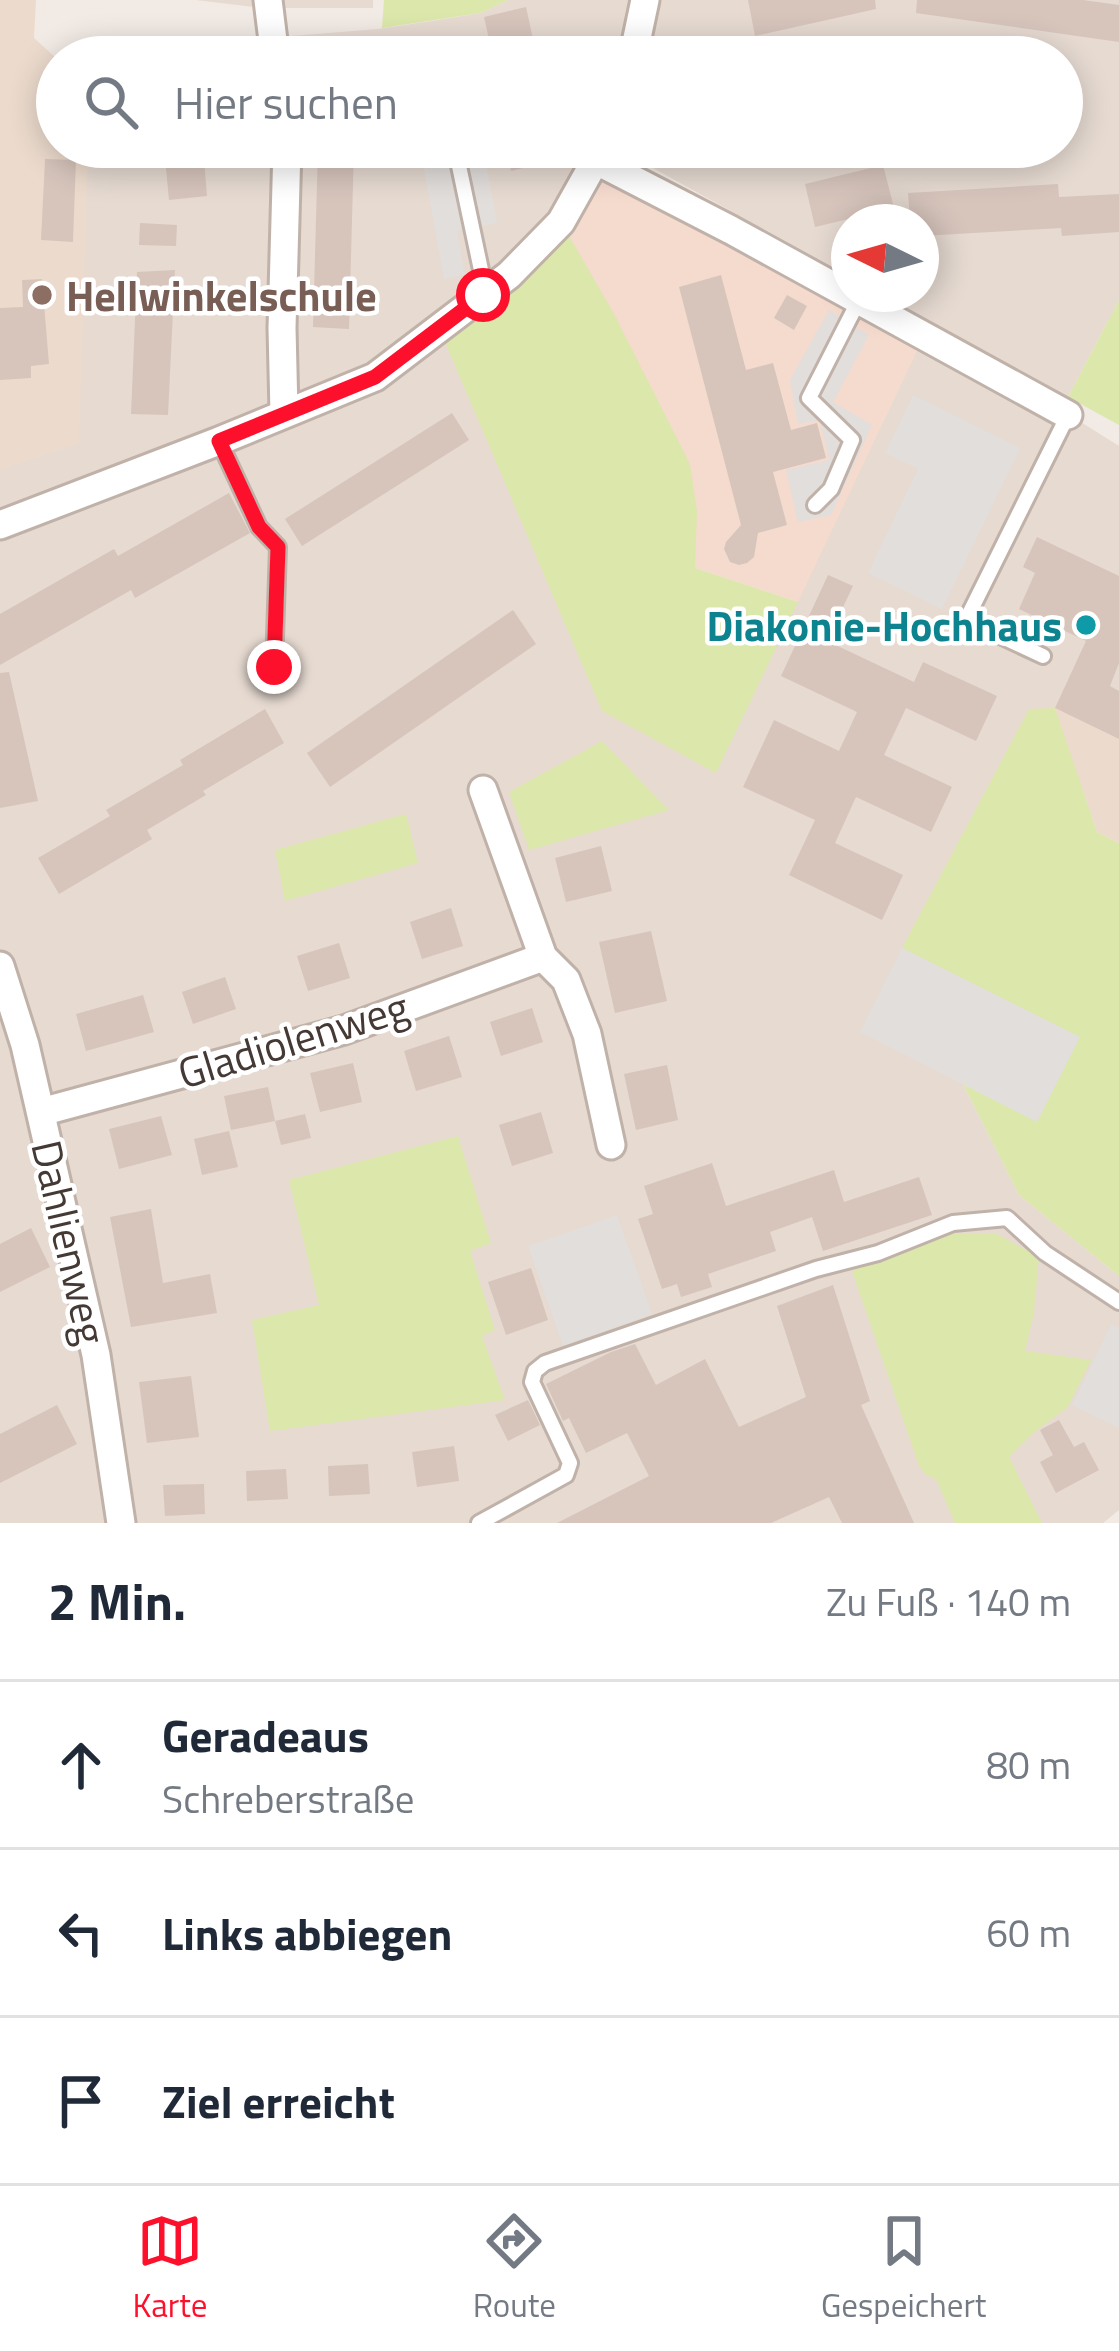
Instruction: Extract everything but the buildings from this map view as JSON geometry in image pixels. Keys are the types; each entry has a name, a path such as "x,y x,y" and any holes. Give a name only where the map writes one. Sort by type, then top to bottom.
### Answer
{"street":[{"path":"268,0 272,36"},
{"path":"637,36 645,0"},
{"path":"284,413 286,168"},
{"path":"0,525 375,377 509,275 561,222 592,168"},
{"path":"625,168 831,285"},
{"path":"879,312 1068,415"},
{"path":"483,790 542,957 566,980 587,1034 611,1145"},
{"name":"Gladiolenweg","path":"41,1112 344,1030 542,957"},
{"name":"Dahlienweg","path":"0,966 25,1045 96,1355 121,1523"}],"lane":[{"path":"459,168 483,295"},
{"path":"815,505 830,489 852,440 809,398 853,312"},
{"path":"1043,656 966,620 1068,415"},
{"path":"219,441 259,527 278,547 274,667"},
{"path":"479,1523 566,1475 569,1463 532,1382 535,1371 709,1306 878,1253 953,1223 1006,1218 1045,1253 1119,1302"}],"shaded area":[{"name":"Hellwinkelschule","path":"0,0 36,0 36,168 87,168 79,443 0,470"},
{"path":"196,0 373,0 373,8 263,8"},
{"path":"508,0 1119,0 1119,300 1068,397 914,312 939,312 939,204 831,204 831,266 653,168 1083,168 1083,36 290,36 480,13"},
{"path":"0,141 36,145 36,168 605,168 716,772 921,342 1071,416 1119,446 1119,843 1029,709 992,781 964,1086 1019,1195 1119,1276 1119,1510 1103,1523 0,1523"},
{"path":"424,168 487,168 497,223 457,231 465,275 444,279"},
{"path":"593,168 610,168 831,292 831,312 867,312 921,342 798,602 695,568 648,383 561,222"},
{"path":"829,310 869,335 833,402 872,425 831,515 798,522 786,470 829,460 820,420 798,424 790,380"},
{"path":"913,395 1020,448 942,609 868,573 918,469 885,453"},
{"path":"1072,671 1119,691 1119,843 1097,832 1055,709"},
{"path":"902,948 1080,1037 1037,1122 860,1032"},
{"path":"617,1215 652,1314 563,1346 528,1246"},
{"path":"1111,1324 1119,1327 1119,1428 1072,1405"}],"green space":[{"path":"384,0 508,0 480,13 382,28"},
{"path":"561,222 690,464 697,511 695,568 798,602 716,773 602,711 439,328"},
{"path":"1119,300 1119,425 1068,397"},
{"path":"1055,708 1097,832 1119,843 1119,1276 1019,1195 963,1084 1036,1121 902,948 1029,709"},
{"path":"602,741 669,810 529,850 509,792"},
{"path":"406,814 418,863 285,901 275,850"},
{"path":"458,1136 491,1243 470,1251 495,1330 482,1336 505,1400 270,1431 252,1320 319,1305 289,1180"},
{"path":"946,1233 995,1233 1039,1257 1025,1351 1091,1360 1068,1407 1009,1457 1042,1523 955,1523 936,1479 919,1466 852,1271"}],"place":[{"name":"Hellwinkelschule","path":"42,295"},
{"name":"Diakonie-Hochhaus","path":"1086,625"}],"route":[{"path":"274,667 278,547 259,527 219,441 375,377 483,295"}]}
